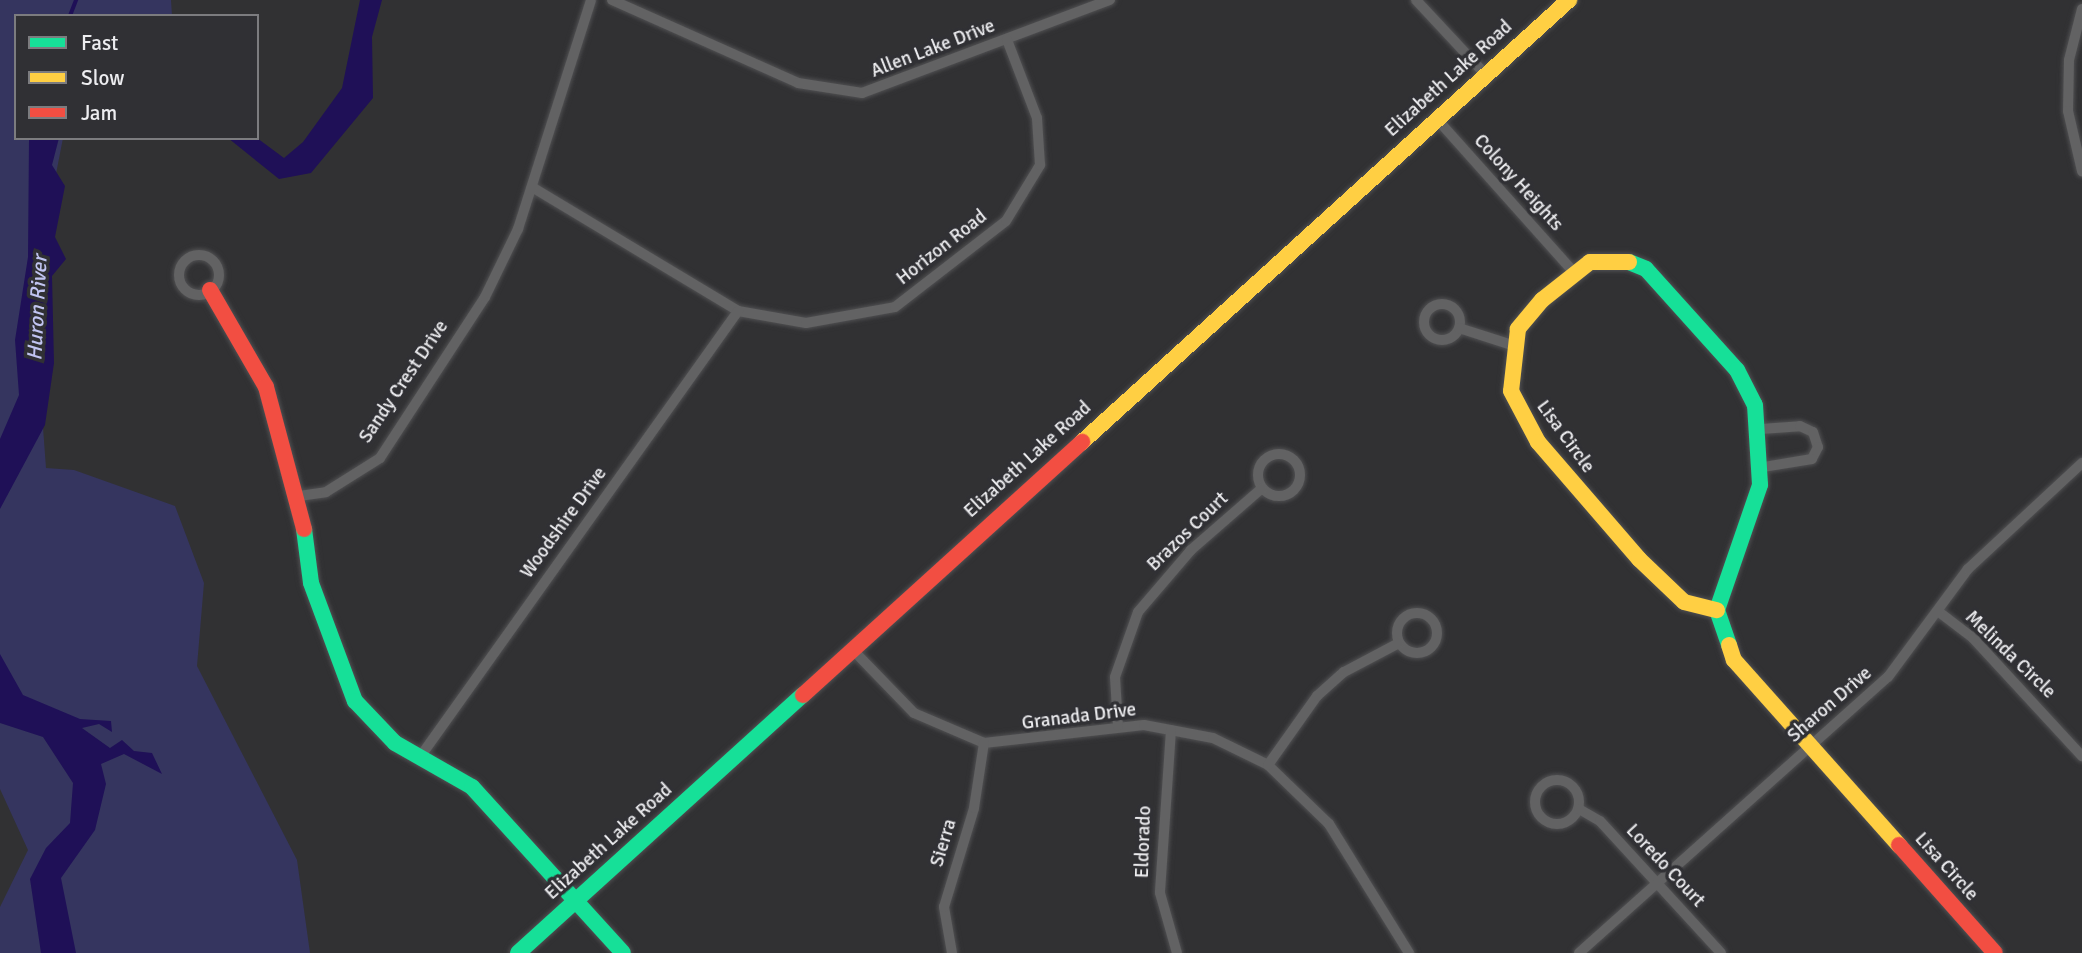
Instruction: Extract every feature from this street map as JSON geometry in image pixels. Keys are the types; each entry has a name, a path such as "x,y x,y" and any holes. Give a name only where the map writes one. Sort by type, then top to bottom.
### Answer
{"street":[{"name":"Sandy Crest Drive","path":"299,496 326,492 380,458 485,297 533,187 591,0"},
{"name":"Allen Lake Drive","path":"612,0 827,92 890,87 1110,0"},
{"path":"1416,0 1485,74"},
{"name":"Elizabeth Lake Road","path":"518,953 1569,0"},
{"path":"2082,9 2069,60 2068,111 2082,171"},
{"name":"Horizon Road","path":"533,187 738,310 806,323 895,307 1006,220 1027,193 1042,141 1007,40"},
{"name":"Colony Heights","path":"1436,118 1573,271"},
{"path":"1459,328 1512,345 1533,311 1573,271 1602,259 1646,269 1737,370 1761,429 1763,467 1717,610"},
{"path":"211,290 266,387 299,496 311,583 355,701 376,728 472,787 623,953"},
{"name":"Woodshire Drive","path":"420,757 738,310"},
{"name":"Lisa Circle","path":"1512,345 1511,391 1538,442 1669,590 1684,602 1717,610 1734,660 1995,953"},
{"path":"1761,429 1800,426 1812,432 1818,447 1812,459 1763,467"},
{"path":"1282,453 1295,460 1300,474 1290,493 1275,496 1262,488 1257,475 1268,456 1282,453"},
{"name":"Sharon Drive","path":"1579,953 1902,663 1968,569 2082,463"},
{"name":"Brazos Court","path":"1118,726 1115,677 1138,612 1191,550 1262,488"},
{"name":"Melinda Circle","path":"1939,612 1973,638 2082,756"},
{"path":"1268,765 1317,696 1344,672 1399,643"},
{"path":"852,649 914,713 984,743"},
{"name":"Granada Drive","path":"984,743 1118,726 1171,730 1213,738 1268,765 1329,824 1409,953"},
{"name":"Eldorado","path":"1171,730 1160,893 1177,953"},
{"name":"Sierra","path":"953,953 944,907 974,808 984,743"},
{"name":"Loredo Court","path":"1579,809 1567,822 1552,824 1540,816 1536,795 1546,783 1561,780 1575,788 1579,809 1600,821 1721,953"}],"shaded area":[{"path":"0,0 171,0 172,14 14,14 14,140 63,140 33,292 46,468 74,470 175,506 204,583 197,666 297,860 310,953 0,953 0,907 28,850 0,789"}],"water":[{"path":"360,0 382,0 372,37 373,98 311,173 279,179 230,140 259,139 284,158 303,142 342,88"},
{"name":"Huron River","path":"29,140 58,140 52,165 65,186 55,237 66,259 52,276 54,363 45,425 0,509 0,439 19,395 15,340 28,257"},
{"path":"0,654 23,695 80,719 111,721 112,732 99,724 82,728 110,748 122,740 134,751 152,753 162,774 124,754 101,764 106,784 95,830 61,878 76,953 41,953 30,879 46,848 70,823 73,783 43,737 0,723"}],"waterway":[{"path":"71,14 76,0"}],"traffic: fast":[{"path":"1629,262 1646,269 1737,370 1755,405 1760,485 1717,610 1729,645"},
{"path":"304,529 311,583 355,701 395,743 472,787 623,953"},
{"path":"518,953 803,695"}],"traffic: slow":[{"path":"1082,442 1569,0"},
{"path":"1629,262 1590,262 1542,300 1518,329 1511,391 1538,442 1639,559 1684,602 1717,610"},
{"path":"1729,645 1734,660 1899,845"}],"traffic: jam":[{"path":"210,290 266,387 304,529"},
{"path":"803,695 1082,442"},
{"path":"1899,845 1995,953"}]}
